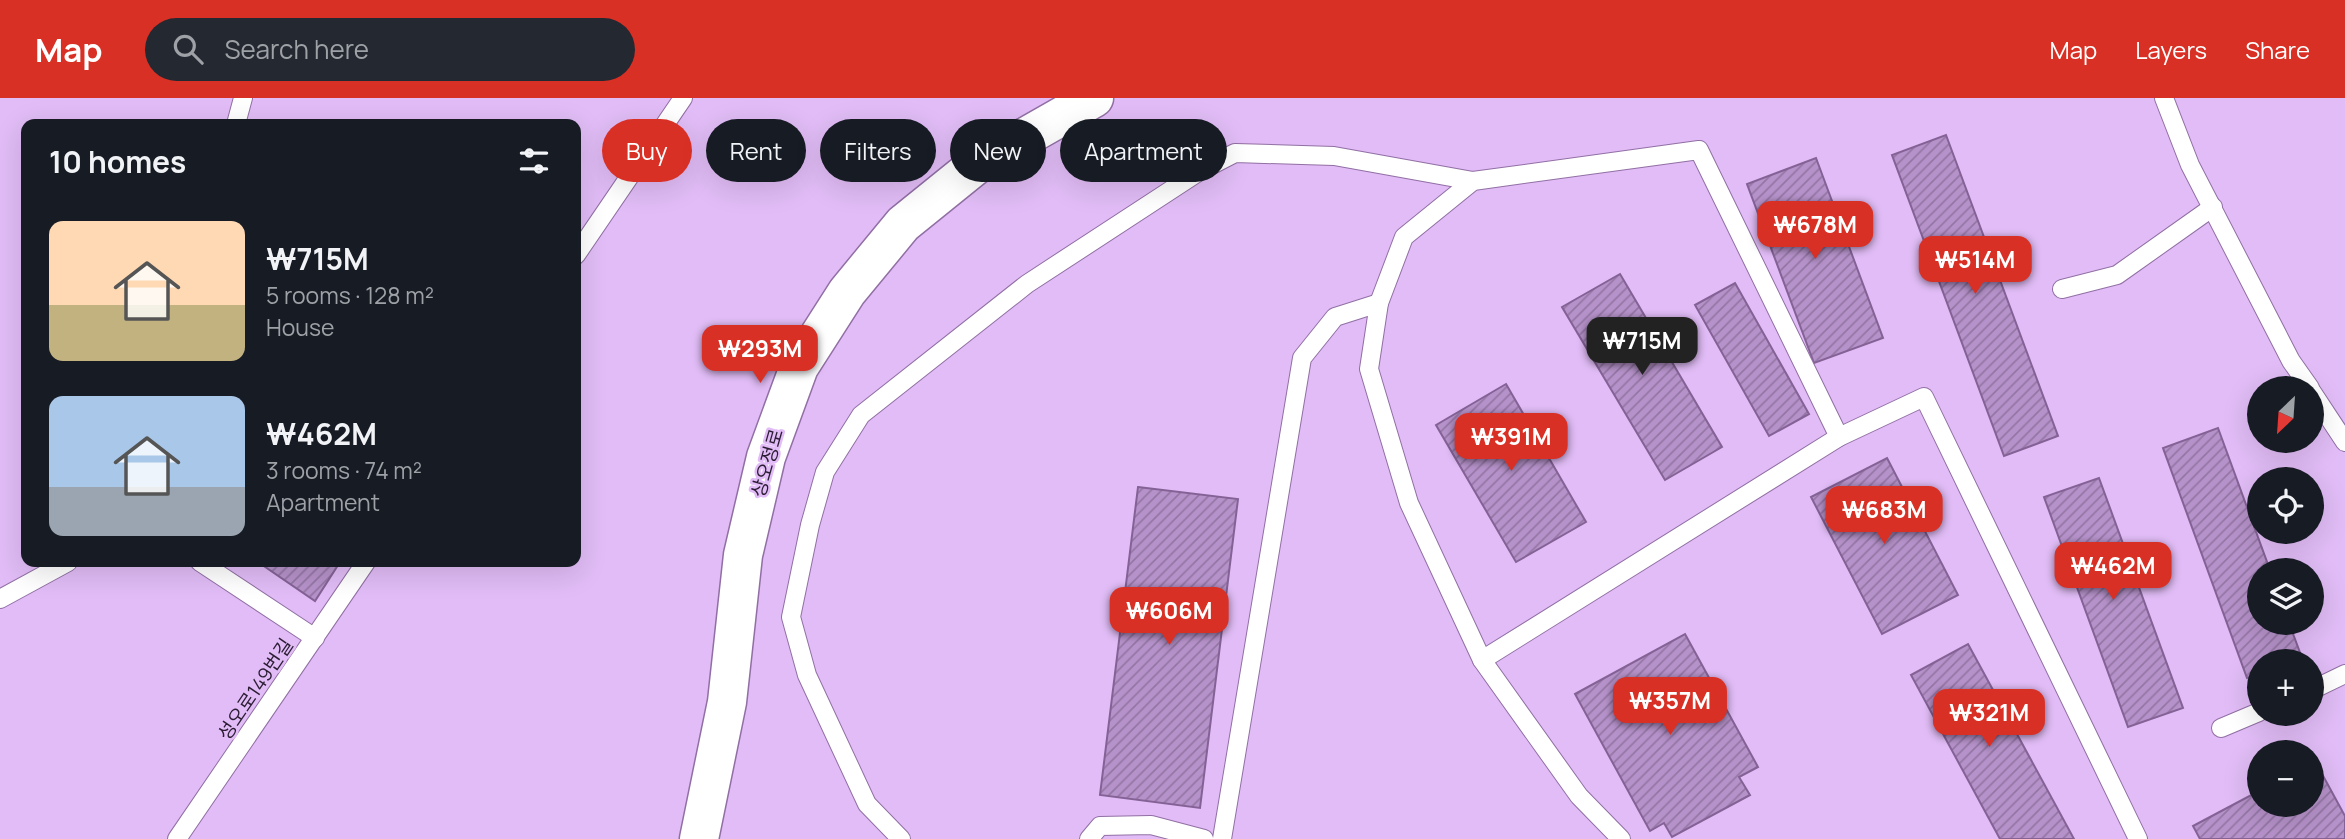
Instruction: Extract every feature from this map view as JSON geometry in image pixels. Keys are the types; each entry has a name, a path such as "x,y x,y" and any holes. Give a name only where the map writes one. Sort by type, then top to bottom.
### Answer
{"street":[{"name":"상오정로","path":"699,839 727,702 743,555 766,457 799,368 847,292 902,224 976,165 1094,98"}],"lane":[{"path":"237,119 243,98"},
{"path":"581,248 683,98"},
{"path":"2164,98 2190,164 2291,361 2301,376"},
{"path":"901,839 867,804 807,675 791,617 810,525 825,472 862,415 1027,284 1200,171 1235,153 1334,156 1473,181 1699,150 1839,437"},
{"path":"1473,181 1404,237 1379,303 1369,369 1409,503 1482,660 1579,796 1621,839"},
{"path":"2062,289 2117,275 2213,208"},
{"path":"1222,839 1302,358 1335,317 1379,303"},
{"path":"1482,660 1839,437 1924,397 2138,839"},
{"path":"2324,411 2345,442"},
{"path":"2326,414 2345,418"},
{"path":"0,599 59,567"},
{"path":"208,567 315,638"},
{"name":"성오로149번길","path":"177,839 363,567"},
{"path":"2324,684 2345,674"},
{"path":"2221,727 2247,717"},
{"path":"1089,839 1100,826 1151,825 1204,839"}],"building":[{"path":"1946,135 2058,436 2004,456 1892,155"},
{"path":"1816,158 1883,338 1814,363 1747,184"},
{"path":"1620,274 1722,447 1665,480 1562,307"},
{"path":"1735,283 1809,414 1769,436 1695,305"},
{"path":"1506,384 1586,522 1516,562 1436,425"},
{"path":"2218,428 2247,507 2247,544 2260,544 2266,558 2247,558 2247,635 2293,635 2299,649 2247,649 2247,678 2163,448"},
{"path":"1887,458 1958,595 1882,634 1811,497"},
{"path":"2099,478 2183,708 2128,727 2044,497"},
{"path":"1138,487 1238,499 1200,808 1100,795"},
{"path":"265,567 337,567 315,601"},
{"path":"1685,634 1758,767 1739,777 1750,795 1672,837 1664,823 1650,831 1575,694"},
{"path":"1968,644 2074,839 2000,839 1911,675"},
{"path":"2324,778 2345,816 2345,839 2200,839 2193,826 2247,797 2247,817 2324,817"}]}
